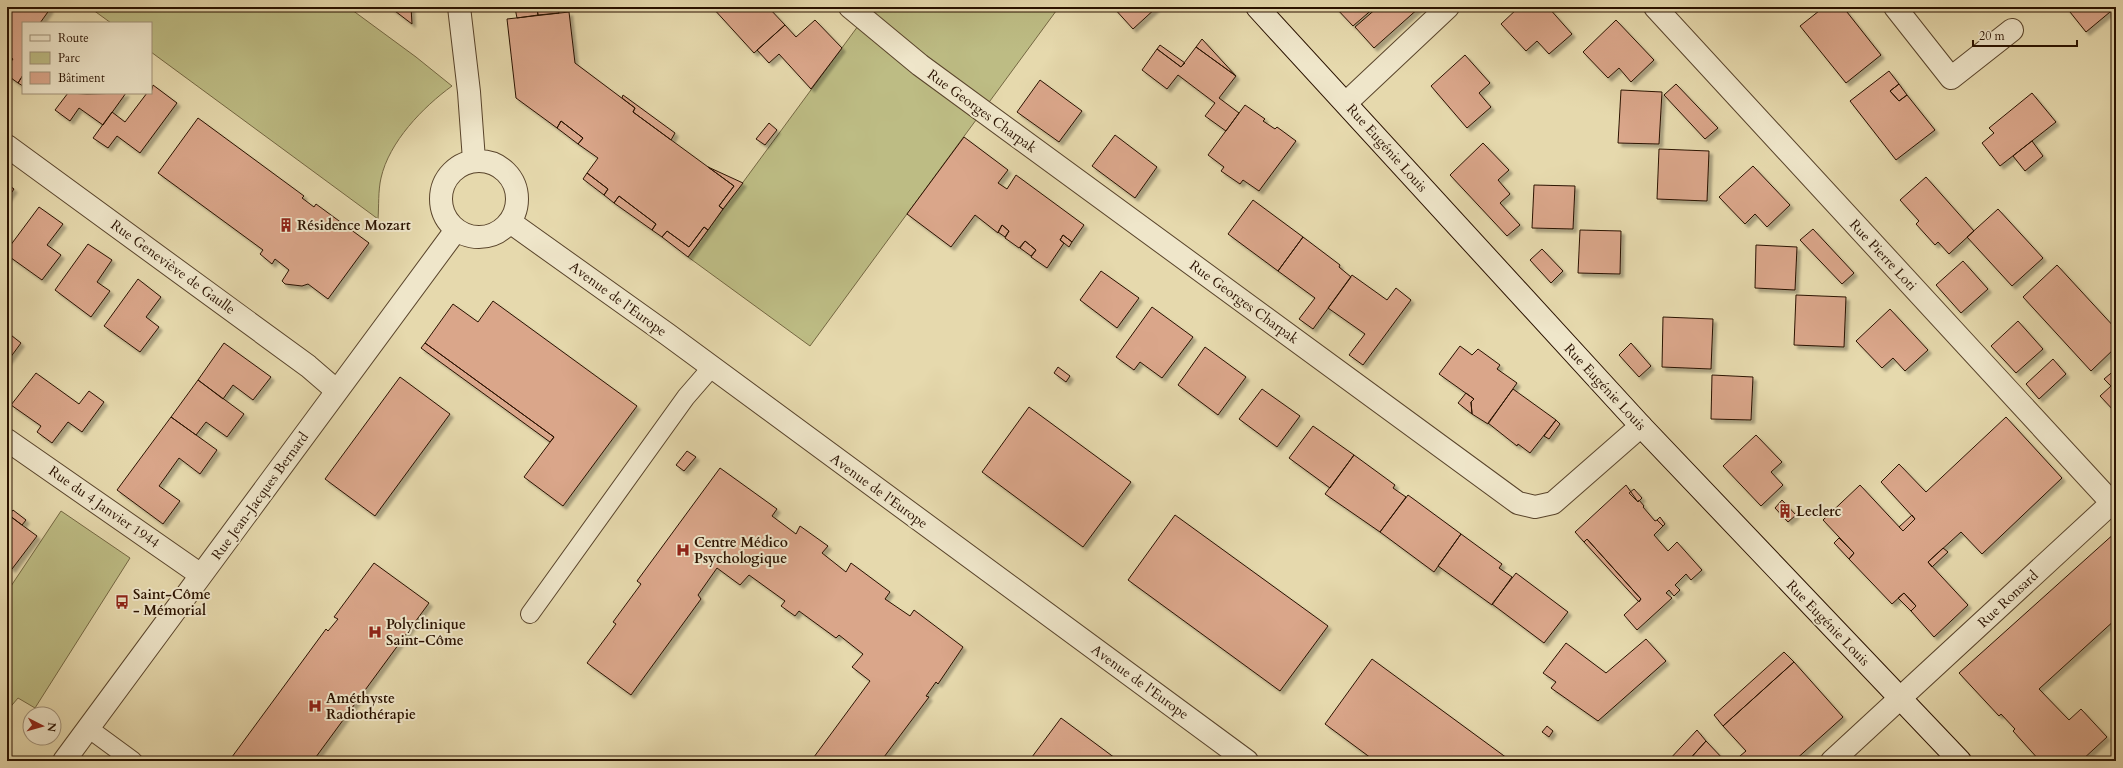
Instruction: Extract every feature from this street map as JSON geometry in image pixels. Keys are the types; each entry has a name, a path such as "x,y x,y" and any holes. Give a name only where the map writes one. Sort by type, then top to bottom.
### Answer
{"street":[{"path":"458,7 469,92 474,160"},
{"name":"Rue Georges Charpak","path":"850,7 920,65 1518,503 1535,507 1553,503 1641,426"},
{"name":"Rue Eugénie Louis","path":"1257,7 1347,102 1400,165 1641,426 1960,761"},
{"path":"1347,102 1448,7"},
{"name":"Rue Pierre Loti","path":"1655,7 2114,501"},
{"path":"1895,7 1950,78 2012,30"},
{"name":"Rue Geneviève de Gaulle","path":"7,146 308,366 337,391"},
{"path":"474,160 492,162 507,172 516,187 517,206 510,222 494,235 488,236 474,237 456,230 444,216 440,199 444,181 457,167 474,160"},
{"name":"Avenue de l'Europe","path":"510,222 712,367 1247,761"},
{"name":"Rue Jean-Jacques Bernard","path":"64,761 456,230"},
{"name":"Rue du 4 Janvier 1944","path":"7,440 201,575"},
{"name":"Rue Ronsard","path":"1832,761 2114,501"}],"lane":[{"path":"530,614 686,397 712,367"},
{"path":"88,728 132,761"}],"green space":[{"path":"89,7 348,7 416,57 452,86 419,115 391,151 381,178 378,219 152,53 152,22 110,22"},
{"path":"872,7 1059,7 810,346 688,257"},
{"path":"61,511 130,558 36,706 32,706 18,698 7,711 7,592"}],"building":[{"path":"15,7 48,7 50,9 41,22 22,22 22,77 18,83 7,75 7,67 13,59 7,55 7,18"},
{"path":"411,7 412,24 391,8"},
{"path":"537,7 538,15 517,18 515,8"},
{"path":"558,7 559,13 538,15 537,9"},
{"path":"712,7 768,7 785,25 754,53"},
{"path":"1113,7 1157,7 1133,29"},
{"path":"1335,7 1375,7 1353,26"},
{"path":"1378,7 1420,7 1374,48 1355,27"},
{"path":"1519,7 1548,7 1572,34 1549,54 1537,41 1526,51 1501,24"},
{"path":"1824,7 1843,7 1881,55 1846,83 1800,26"},
{"path":"2066,7 2116,7 2086,32"},
{"path":"569,12 575,63 635,108 633,112 734,186 719,206 723,209 708,230 704,227 689,247 667,231 662,237 652,230 656,224 619,196 614,203 604,195 608,189 587,173 598,158 578,144 583,138 561,121 557,128 516,98 507,19"},
{"path":"815,20 842,48 811,89 779,54 769,63 757,50 785,25 796,37"},
{"path":"1616,20 1654,60 1631,82 1619,68 1608,78 1583,52"},
{"path":"1202,39 1236,76 1196,47"},
{"path":"1160,45 1185,63 1181,67 1157,49"},
{"path":"1196,47 1236,76 1219,98 1239,113 1226,131 1205,116 1215,103 1178,75 1167,89 1142,70 1157,49 1181,67"},
{"path":"1465,55 1490,83 1479,93 1491,107 1467,128 1431,86"},
{"path":"1889,71 1899,84 1890,91 1899,101 1907,95 1935,130 1896,160 1850,101"},
{"path":"22,77 22,85 18,83"},
{"path":"1040,80 1082,111 1059,142 1017,112"},
{"path":"1676,84 1718,128 1705,139 1664,95"},
{"path":"1899,84 1907,95 1899,101 1890,91"},
{"path":"153,85 177,103 140,153 117,136 108,148 93,138 112,112 125,122 146,94 152,94"},
{"path":"1621,90 1662,92 1659,144 1618,143"},
{"path":"2032,93 2056,122 2000,166 1982,143 1994,133 1989,128"},
{"path":"67,94 125,94 103,125 79,108 70,121 55,110"},
{"path":"623,95 675,133 671,140 633,112 635,108 622,98"},
{"path":"1245,105 1265,119 1263,121 1275,129 1277,127 1296,141 1259,191 1243,180 1240,184 1221,171 1224,167 1208,155"},
{"name":"Résidence Mozart","path":"198,118 304,196 302,198 314,207 316,204 369,243 328,299 308,284 302,286 285,284 282,281 289,270 275,259 272,264 260,254 263,250 158,173"},
{"path":"561,121 583,138 578,144 557,128"},
{"path":"769,123 777,130 765,145 756,139"},
{"path":"1115,135 1157,167 1135,198 1092,166"},
{"path":"964,137 1008,170 998,183 1007,189 1016,175 1084,225 1072,242 1063,235 1060,240 1064,243 1047,268 1031,257 1036,250 1025,241 1019,248 1005,238 1009,231 1002,225 998,233 975,215 951,247 907,214"},
{"path":"2032,141 2043,156 2025,171 2013,156"},
{"path":"1483,143 1509,170 1498,180 1510,194 1500,203 1520,225 1507,236 1450,175"},
{"path":"1659,149 1709,151 1707,201 1657,199"},
{"path":"1753,166 1790,205 1767,227 1755,214 1745,224 1719,197"},
{"path":"708,167 743,183 723,209 719,206 734,186"},
{"path":"587,173 608,189 604,195 583,179"},
{"path":"1926,177 1974,231 1949,254 1938,242 1935,245 1916,224 1919,221 1900,200"},
{"path":"7,184 14,189 7,199"},
{"path":"1534,185 1575,186 1573,229 1532,228"},
{"path":"619,196 656,224 652,230 614,203"},
{"path":"1253,200 1303,237 1278,271 1228,234"},
{"path":"39,207 63,224 47,245 61,255 42,280 7,255 7,250"},
{"path":"1998,209 2043,258 2012,286 1967,237"},
{"path":"1002,225 1009,231 1005,237 998,232"},
{"path":"704,227 708,230 688,257 662,237 667,231 689,247"},
{"path":"1813,229 1854,273 1842,284 1800,240"},
{"path":"1580,230 1621,231 1620,274 1578,273"},
{"path":"1063,235 1072,242 1069,247 1060,240"},
{"path":"1303,237 1340,265 1339,267 1351,277 1313,329 1299,319 1315,298 1278,271"},
{"path":"1025,241 1036,250 1031,256 1020,248"},
{"path":"88,244 112,260 97,282 110,291 91,317 55,290"},
{"path":"1756,245 1797,247 1795,290 1755,288"},
{"path":"1542,249 1563,271 1551,283 1530,260"},
{"path":"1963,261 1988,289 1961,313 1936,285"},
{"path":"2057,265 2116,329 2116,347 2091,371 2023,297"},
{"path":"1101,271 1139,298 1117,328 1080,300"},
{"path":"1352,275 1387,300 1396,288 1411,300 1363,365 1349,355 1365,334 1328,308"},
{"path":"138,279 161,297 146,317 159,327 140,352 104,326"},
{"path":"1796,295 1846,297 1844,347 1794,345"},
{"path":"493,301 637,406 563,506 524,477 554,437 425,343 453,304 478,322"},
{"path":"1152,307 1193,337 1162,378 1140,362 1134,370 1116,357"},
{"path":"1890,309 1928,350 1905,371 1893,358 1882,368 1856,341"},
{"path":"1663,317 1713,319 1711,369 1662,367"},
{"path":"2018,321 2043,349 2016,373 1991,346"},
{"path":"7,332 21,343 7,362"},
{"path":"224,343 271,377 253,400 233,385 223,399 198,380"},
{"path":"425,343 554,437 550,442 421,348"},
{"path":"1631,343 1651,366 1639,377 1619,355"},
{"path":"1460,346 1472,355 1478,349 1500,365 1497,369 1517,383 1488,424 1472,414 1471,402 1474,399 1439,374"},
{"path":"1205,347 1246,377 1218,415 1178,385"},
{"path":"2053,359 2066,374 2039,399 2026,384"},
{"path":"1058,367 1070,376 1066,382 1054,373"},
{"path":"2116,369 2116,413 2100,396 2111,386 2104,379"},
{"path":"36,373 79,404 89,391 104,402 82,432 68,422 52,443 37,432 41,426 11,405"},
{"path":"1712,375 1753,377 1751,420 1711,419"},
{"path":"400,377 450,414 375,516 325,479"},
{"path":"198,380 244,414 227,437 206,422 196,435 171,417"},
{"path":"1262,389 1300,416 1277,447 1239,419"},
{"path":"1513,389 1556,420 1530,453 1518,444 1517,446 1488,423"},
{"path":"1466,393 1474,399 1471,402 1472,414 1458,403"},
{"path":"1029,407 1131,482 1083,547 982,472"},
{"path":"171,417 217,450 200,474 179,458 159,486 180,501 163,524 117,490"},
{"path":"2006,417 2062,478 1982,554 1961,532 1928,562 1968,605 1934,637 1911,611 1916,606 1904,593 1892,604 1849,559 1854,553 1823,520 1860,485 1903,531 1915,519 1881,482 1899,464 1926,492"},
{"path":"1556,420 1560,424 1549,439 1544,436"},
{"path":"1313,426 1354,455 1330,488 1289,458"},
{"path":"1756,435 1782,462 1771,472 1783,485 1761,506 1723,466"},
{"path":"687,451 696,457 684,471 676,465"},
{"path":"1354,455 1395,485 1393,488 1406,497 1380,532 1325,494"},
{"path":"720,468 777,509 772,516 796,534 800,526 828,546 822,553 846,572 851,563 890,592 885,599 910,616 914,610 963,647 938,684 936,682 926,696 929,697 881,761 811,761 870,681 852,667 863,654 839,635 836,638 799,611 795,616 781,606 785,601 749,575 740,585 717,568 698,595 701,599 631,695 587,663 616,624 613,622 641,584 637,581"},
{"path":"1626,485 1638,502 1639,500 1655,521 1657,520 1663,526 1654,535 1668,551 1677,542 1702,570 1691,580 1686,574 1675,585 1680,590 1674,596 1669,590 1666,593 1672,598 1637,630 1624,615 1641,599 1587,539 1584,542 1575,532"},
{"path":"1634,489 1642,498 1638,502 1629,493"},
{"path":"1408,495 1461,534 1434,572 1380,532"},
{"name":"Leclerc","path":"1782,500 1796,515 1788,522 1775,508"},
{"path":"13,510 26,520 22,525 9,515"},
{"path":"7,514 37,536 12,569 7,565"},
{"path":"1175,515 1328,626 1280,691 1128,580"},
{"path":"1912,515 1915,519 1903,531 1899,527"},
{"path":"1660,517 1665,524 1663,526 1657,520"},
{"path":"2116,532 2116,619 2039,689 2069,720 2081,709 2107,737 2081,761 2040,761 2013,731 2015,729 2001,714 1999,716 1959,673"},
{"path":"1461,534 1502,564 1499,568 1512,577 1492,605 1438,566"},
{"path":"1839,538 1854,553 1849,559 1834,543"},
{"path":"1587,539 1641,599 1639,602 1584,542"},
{"path":"1943,548 1948,552 1932,567 1928,562"},
{"path":"374,563 429,603 313,761 229,761 326,629 328,631 338,619 334,617"},
{"path":"1516,573 1568,612 1544,643 1492,604"},
{"path":"1904,593 1916,606 1911,611 1898,598"},
{"path":"1646,639 1666,661 1598,721 1551,688 1556,682 1543,673 1566,643 1606,673"},
{"path":"1784,652 1794,662 1723,726 1714,715"},
{"path":"1372,659 1511,761 1375,761 1325,724"},
{"path":"1794,662 1843,717 1794,761 1734,761 1746,751 1723,726"},
{"path":"1061,718 1119,761 1029,761"},
{"path":"1547,726 1553,731 1549,737 1542,732"},
{"path":"1697,730 1706,741 1688,761 1668,761"},
{"path":"1706,741 1725,761 1688,761"}],"place":[{"name":"Résidence Mozart","path":"286,225"},
{"name":"Leclerc","path":"1785,511"},
{"name":"Centre Médico Psychologique","path":"683,550"},
{"name":"Saint-Côme - Mémorial","path":"122,602"},
{"name":"Polyclinique Saint-Côme","path":"375,632"},
{"name":"Améthyste Radiothérapie","path":"315,706"}]}
